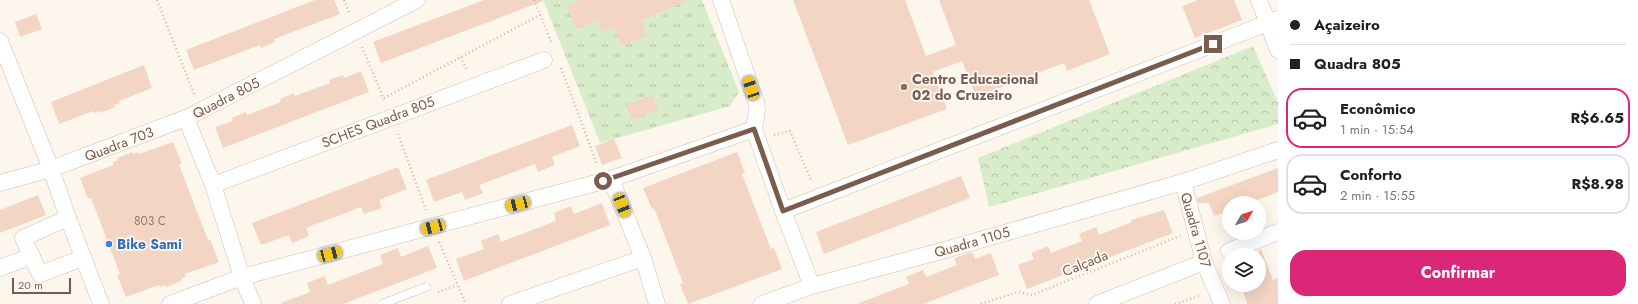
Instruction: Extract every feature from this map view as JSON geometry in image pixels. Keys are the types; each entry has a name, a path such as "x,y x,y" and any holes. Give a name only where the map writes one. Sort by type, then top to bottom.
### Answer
{"street":[{"name":"Quadra 805","path":"253,304 242,277 213,185 186,118 417,0"},
{"path":"721,0 756,102 757,110 754,129 783,211 812,286"},
{"path":"1259,0 1273,21 1278,50"},
{"path":"783,211 1273,21"},
{"path":"0,41 51,169 101,304"},
{"name":"SCHES Quadra 805","path":"213,185 392,118 549,55"},
{"name":"Quadra 703","path":"0,183 51,169 186,118"},
{"path":"170,304 242,277 607,180 754,129"},
{"name":"Quadra 1107","path":"1222,304 1204,262 1183,182 1278,150"},
{"path":"607,180 643,258 658,304"},
{"name":"Quadra 1105","path":"762,304 812,286 1183,182"},
{"path":"68,218 23,238 40,274 83,258"},
{"name":"Quadra 1107","path":"1238,248 1278,232"},
{"path":"0,268 32,256"},
{"path":"510,304 643,258"},
{"path":"1097,304 1204,262"}],"lane":[{"path":"382,304 426,287"}],"path":[{"path":"158,0 201,111"},
{"path":"344,0 392,118 433,227 466,304"},
{"path":"534,0 540,15 549,55"},
{"path":"384,98 540,15"},
{"path":"560,65 607,180"},
{"path":"770,136 790,131 810,181 814,180 822,196"},
{"name":"Calçada","path":"981,304 1018,292 1032,295 1195,230"},
{"path":"1175,304 1203,294"}],"green space":[{"path":"543,0 702,0 739,92 730,106 600,143"},
{"path":"1253,46 1278,102 1278,124 989,207 978,158"}],"building":[{"path":"315,0 334,0 340,14 274,39 275,42 261,48 260,45 194,70 186,50"},
{"path":"484,0 543,1 381,63 373,42"},
{"path":"581,0 688,1 641,20 647,36 621,46 614,28 602,32 598,20 576,29 567,6"},
{"name":"Centro Educacional 02 do Cruzeiro","path":"793,0 905,0 926,56 956,45 939,0 1089,0 1110,54 1067,71 1064,63 976,97 962,61 933,72 947,109 848,145"},
{"path":"1198,0 1234,0 1242,20 1195,38 1182,6"},
{"path":"36,14 42,29 20,37 15,22"},
{"path":"144,65 152,88 119,101 120,103 114,105 115,107 100,113 99,111 94,113 93,111 59,124 51,102"},
{"path":"361,71 369,92 223,148 215,127 233,121 232,118 246,112 247,115 281,102 280,99 294,93 295,96 330,83 329,80 343,75 344,78"},
{"path":"652,95 658,110 632,120 626,105"},
{"path":"572,125 580,146 552,157 555,165 538,172 535,164 479,185 483,193 465,200 462,192 434,202 426,180"},
{"path":"614,139 622,158 602,165 595,146"},
{"path":"173,142 182,164 179,165 208,240 210,239 219,262 185,274 186,277 182,278 181,281 166,287 166,285 160,287 159,285 126,297 117,275 120,274 91,198 88,199 80,178 113,165 113,162 118,160 117,158 132,152 133,154 139,152 139,154"},
{"path":"737,152 745,173 742,174 771,249 774,248 782,269 688,304 680,284 683,283 654,208 652,209 643,188"},
{"path":"398,167 407,189 379,200 382,208 364,214 361,207 306,228 309,236 292,243 289,235 261,245 252,223"},
{"path":"1278,168 1278,192 1266,197 1222,196 1222,213 1214,216 1209,203 1198,203 1197,198"},
{"path":"961,176 970,198 824,254 816,232"},
{"path":"38,195 46,215 0,233 0,210"},
{"path":"602,203 610,225 464,281 456,259 484,249 481,241 498,234 501,242 556,221 554,213 571,206 574,214"},
{"path":"1164,210 1173,233 1027,289 1018,265 1034,259 1031,253 1048,246 1051,253 1082,241 1079,234 1096,227 1099,235 1132,222 1131,220"},
{"path":"428,246 437,268 343,304 281,303 310,292 307,283 325,276 328,285 383,264 380,255 398,248 401,257"},
{"path":"972,252 975,259 991,253 999,275 923,304 859,304 909,284 906,277 923,270 926,277 957,265 954,258"},
{"path":"1266,262 1273,280 1278,278 1278,304 1247,304 1243,292 1266,292"}],"place":[{"name":"Centro Educacional 02 do Cruzeiro","path":"904,87"},
{"name":"Bike Sami","path":"109,244"}],"route":[{"path":"603,181 754,129 783,211 1213,44"}]}
